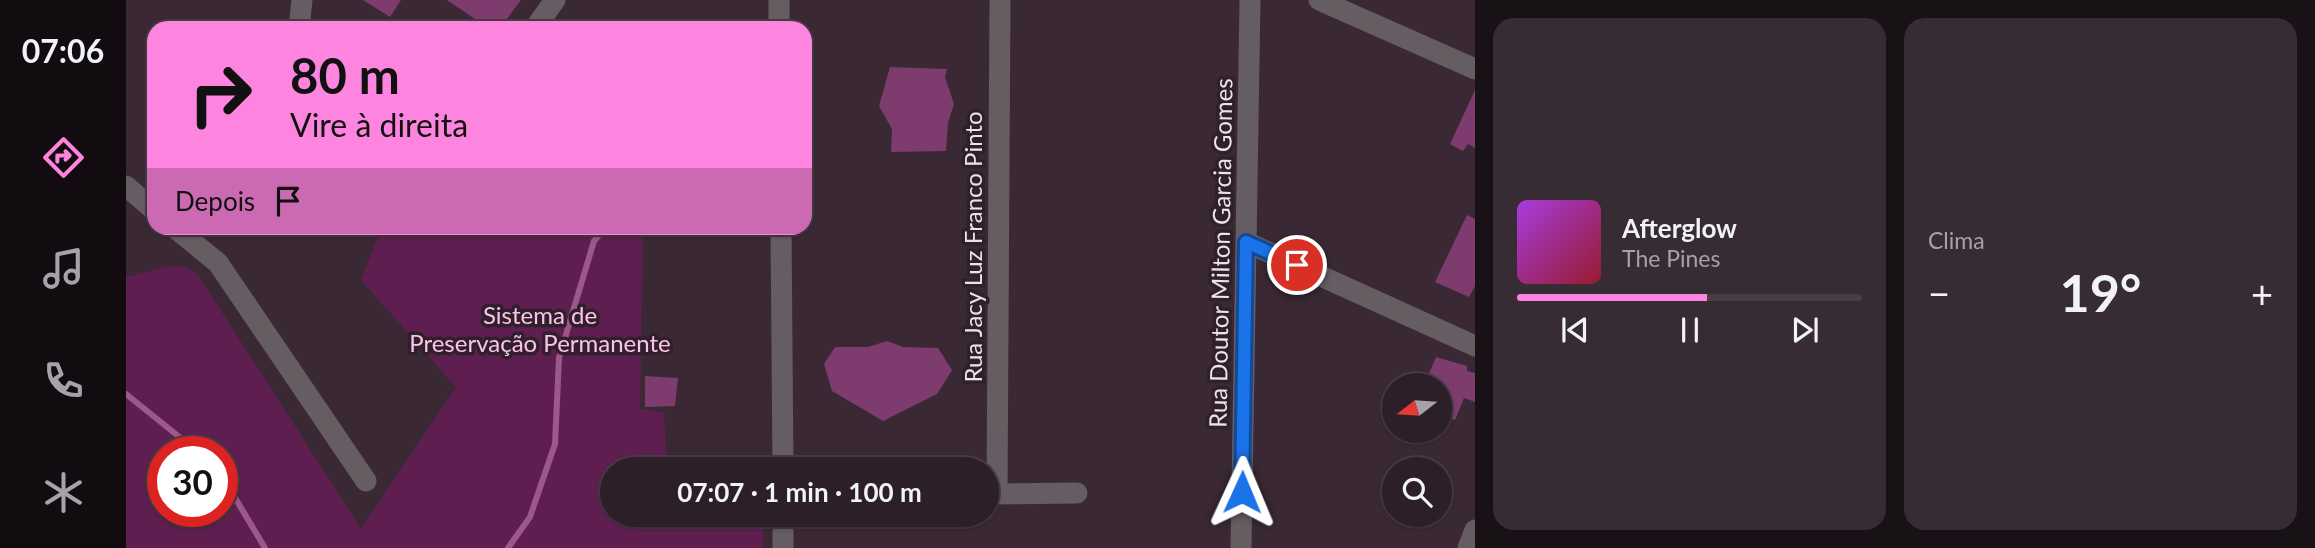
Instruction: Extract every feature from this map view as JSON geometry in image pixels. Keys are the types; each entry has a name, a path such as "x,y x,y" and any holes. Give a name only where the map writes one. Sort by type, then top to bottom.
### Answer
{"street":[{"path":"300,21 302,0"},
{"path":"540,21 555,0"},
{"path":"779,0 779,21"},
{"name":"Rua Jacy Luz Franco Pinto","path":"993,457 1000,0"},
{"name":"Rua Doutor Milton Garcia Gomes","path":"1241,548 1250,0"},
{"path":"1319,0 1475,69"},
{"path":"126,186 147,204"},
{"path":"184,235 218,263 366,481"},
{"path":"781,235 783,457"},
{"path":"1246,242 1475,346"},
{"path":"999,494 1077,494"},
{"path":"783,527 783,548"},
{"path":"1468,548 1475,530"}],"green space":[{"name":"Sistema de Preservação Permanente","path":"379,235 643,235 640,409 664,413 666,457 600,457 600,527 764,527 763,548 126,548 126,277 173,266 190,269 198,275 361,529 456,387 361,280"}],"building":[{"path":"363,0 401,0 390,17"},
{"path":"447,0 521,0 505,21 478,21"},
{"path":"890,67 947,69 945,77 954,104 948,123 946,151 891,152 892,129 879,106"},
{"path":"1475,90 1475,148 1468,144 1463,151 1450,144"},
{"path":"1467,215 1475,219 1475,286 1469,297 1435,282"},
{"path":"887,341 903,347 938,348 952,370 937,394 883,421 832,391 824,364 835,347 868,347"},
{"path":"1436,357 1467,366 1467,371 1475,373 1475,402 1464,398 1455,420 1452,419 1452,373 1429,373"},
{"path":"645,376 678,378 675,406 645,407"}],"waterway":[{"path":"508,548 530,517 555,444 559,358 594,241 599,235"},
{"path":"126,394 178,436"},
{"path":"238,503 265,548"}],"route":[{"path":"1242,492 1246,242 1297,265"}]}
